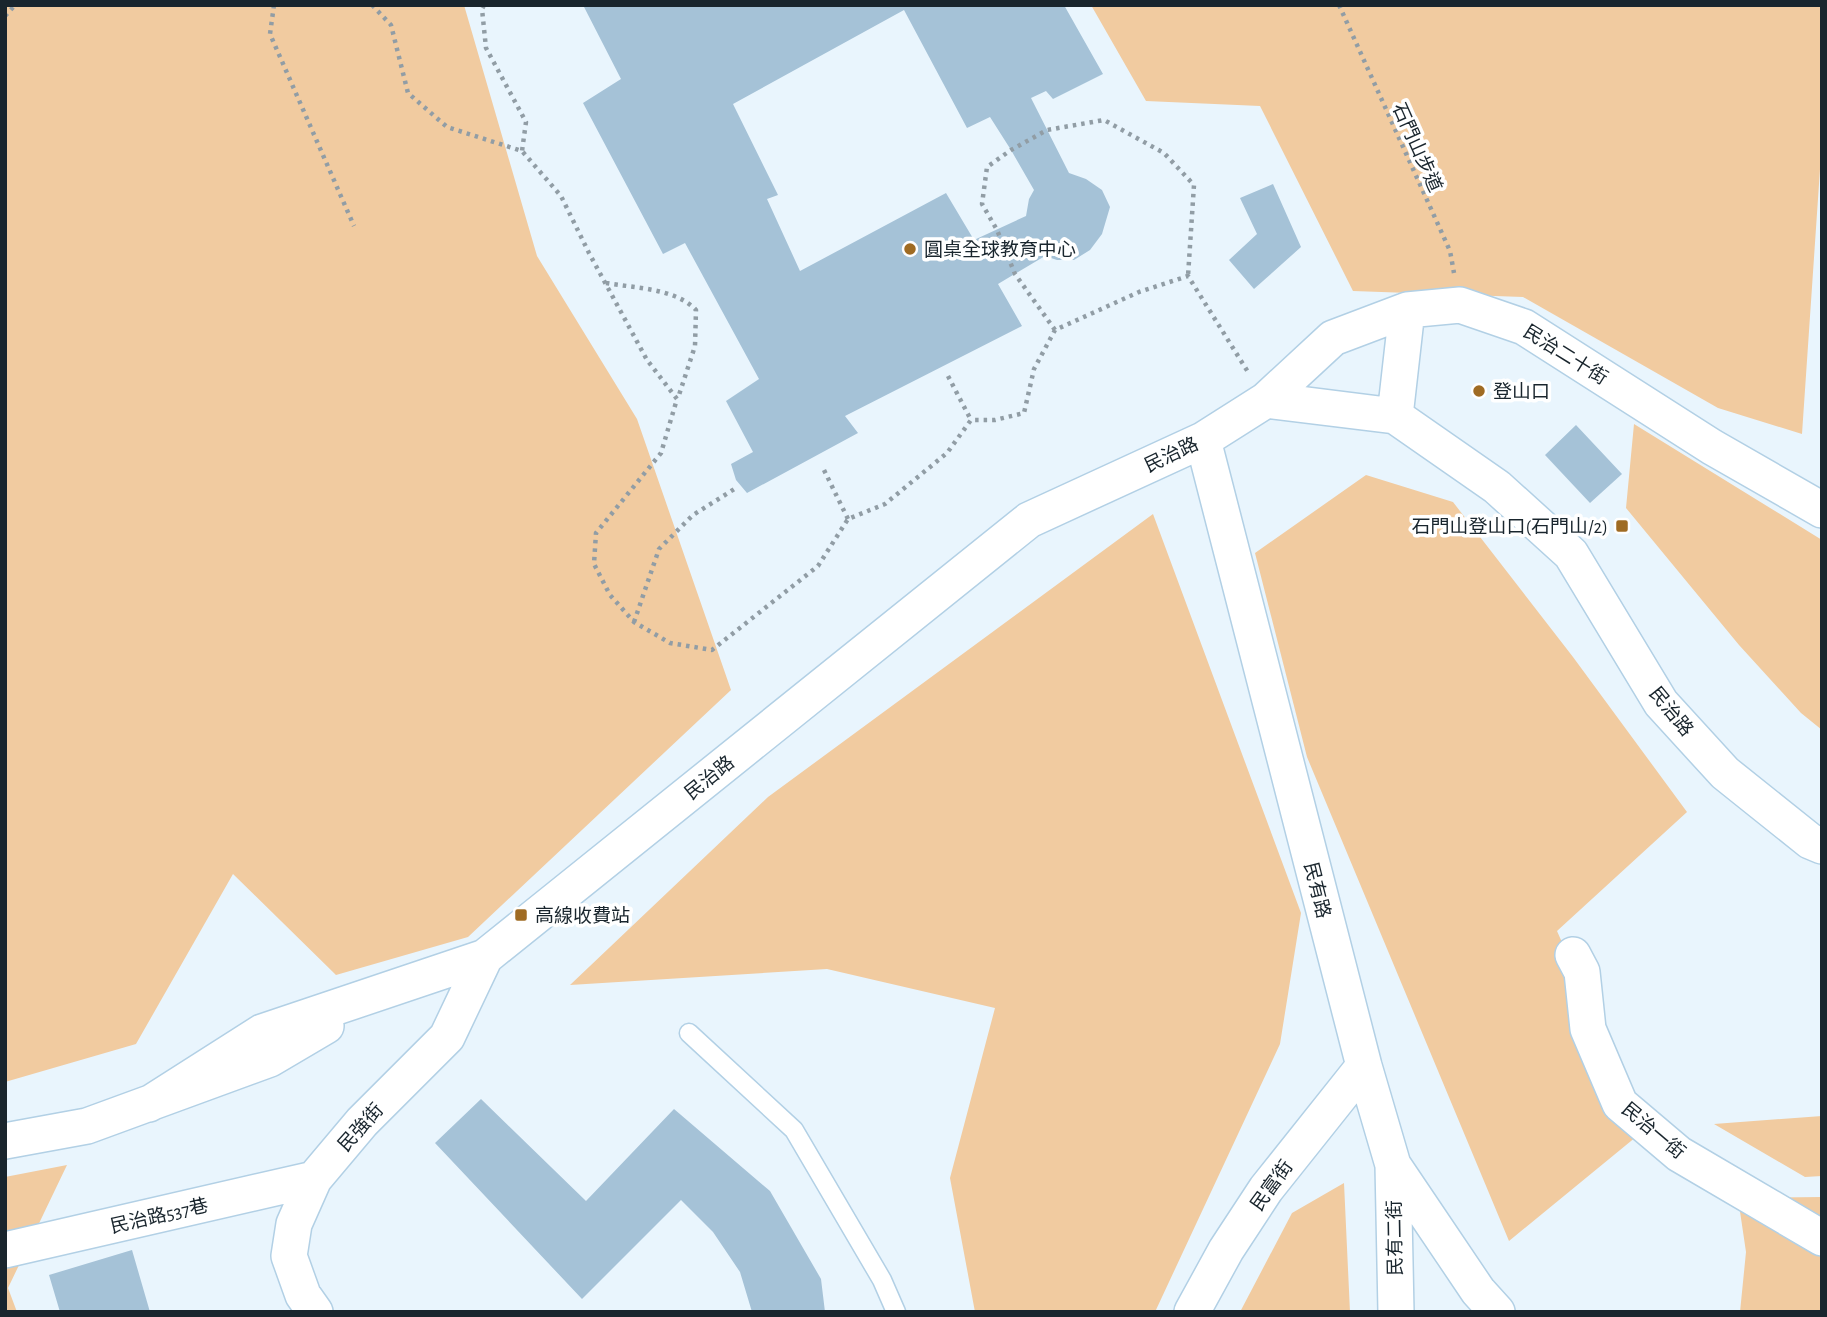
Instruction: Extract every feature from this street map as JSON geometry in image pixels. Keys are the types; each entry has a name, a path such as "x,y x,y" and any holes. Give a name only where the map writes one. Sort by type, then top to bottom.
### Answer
{"street":[{"name":"民治二十街","path":"1266,400 1333,338 1407,310 1460,305 1524,327 1712,447 1822,510"},
{"path":"1395,416 1407,310"},
{"name":"民治路","path":"485,957 1029,520 1203,440 1266,400 1395,416 1497,487 1571,554 1661,703 1725,773 1810,841 1822,846"},
{"name":"民有路","path":"1203,440 1364,1066 1393,1165 1478,1291 1497,1312"},
{"name":"民治一街","path":"1573,955 1582,972 1588,1030 1620,1104 1679,1154 1822,1238"},
{"path":"5,1142 87,1126 270,1059 386,990 485,957"},
{"name":"民強街","path":"315,1312 303,1295 289,1256 294,1224 314,1179 362,1122 447,1037 485,957"},
{"name":"民富街","path":"1192,1312 1226,1250 1266,1189 1364,1066"},
{"name":"民有二街","path":"1393,1165 1396,1312"},
{"name":"民治路537巷","path":"5,1250 314,1179"}],"lane":[{"path":"689,1033 794,1130 882,1280 896,1312"}],"path":[{"path":"5,16 15,5"},
{"path":"274,5 270,34 354,226"},
{"path":"372,5 391,24 408,93 447,127 522,150 561,196 647,360 677,399"},
{"path":"484,5 482,9 486,48 526,122 522,150"},
{"name":"石門山步道","path":"1339,5 1450,251 1460,305"},
{"path":"1055,330 1015,274 997,230 982,204 987,167 1047,130 1104,120 1164,153 1194,186 1188,276 1266,400"},
{"path":"971,420 995,420 1024,412 1034,369 1055,330 1139,292 1188,276"},
{"path":"605,283 658,292 689,303 696,310 695,346 662,453 596,533 594,564 610,595 634,622 670,643 712,650 818,566 848,519 886,504 947,453 971,420"},
{"path":"948,376 971,420"},
{"path":"824,470 848,519"},
{"path":"634,622 659,549 693,515 736,488"}],"shaded area":[{"path":"5,5 464,5 537,256 637,419 731,690 468,937 336,975 233,874 136,1044 5,1082"},
{"path":"1091,5 1822,5 1822,140 1802,434 1718,408 1523,297 1353,291 1260,106 1146,101"},
{"path":"1634,424 1822,540 1822,730 1801,713 1739,645 1626,508"},
{"path":"1366,475 1453,502 1573,657 1687,812 1557,931 1618,1069 1642,1132 1509,1241 1307,757 1255,553"},
{"path":"1153,514 1301,913 1280,1044 1155,1312 975,1312 950,1178 995,1008 827,969 570,985 768,797"},
{"path":"1822,1116 1822,1176 1805,1177 1714,1124"},
{"path":"67,1165 8,1288 17,1312 5,1312 5,1177"},
{"path":"1344,1183 1350,1312 1240,1312 1292,1213"},
{"path":"1822,1197 1822,1312 1740,1312 1746,1252 1738,1198"}],"building":[{"name":"圓桌全球教育中心","path":"583,5 1064,5 1103,74 1053,99 1046,91 1031,98 1069,173 1086,179 1102,190 1110,207 1102,234 1090,250 1074,260 1057,260 1045,256 998,284 1022,326 845,416 858,433 747,493 736,480 731,464 753,452 726,401 759,379 685,243 663,254 583,103 621,79","holes":["904,10 967,128 990,117 1034,190 1029,199 1026,216 974,240 946,193 800,271 767,199 778,195 733,104"]},
{"path":"1273,184 1301,247 1254,289 1229,260 1257,234 1240,198"},
{"path":"1576,425 1622,474 1590,503 1545,455"},
{"path":"481,1099 586,1201 674,1109 770,1191 821,1279 825,1312 752,1312 740,1272 713,1232 681,1200 582,1299 435,1143"},
{"path":"132,1250 150,1312 60,1312 49,1275"}],"place":[{"name":"圓桌全球教育中心","path":"910,249"},
{"name":"登山口","path":"1479,391"},
{"name":"石門山登山口(石門山/2)","path":"1622,526"},
{"name":"高線收費站","path":"521,915"}]}
